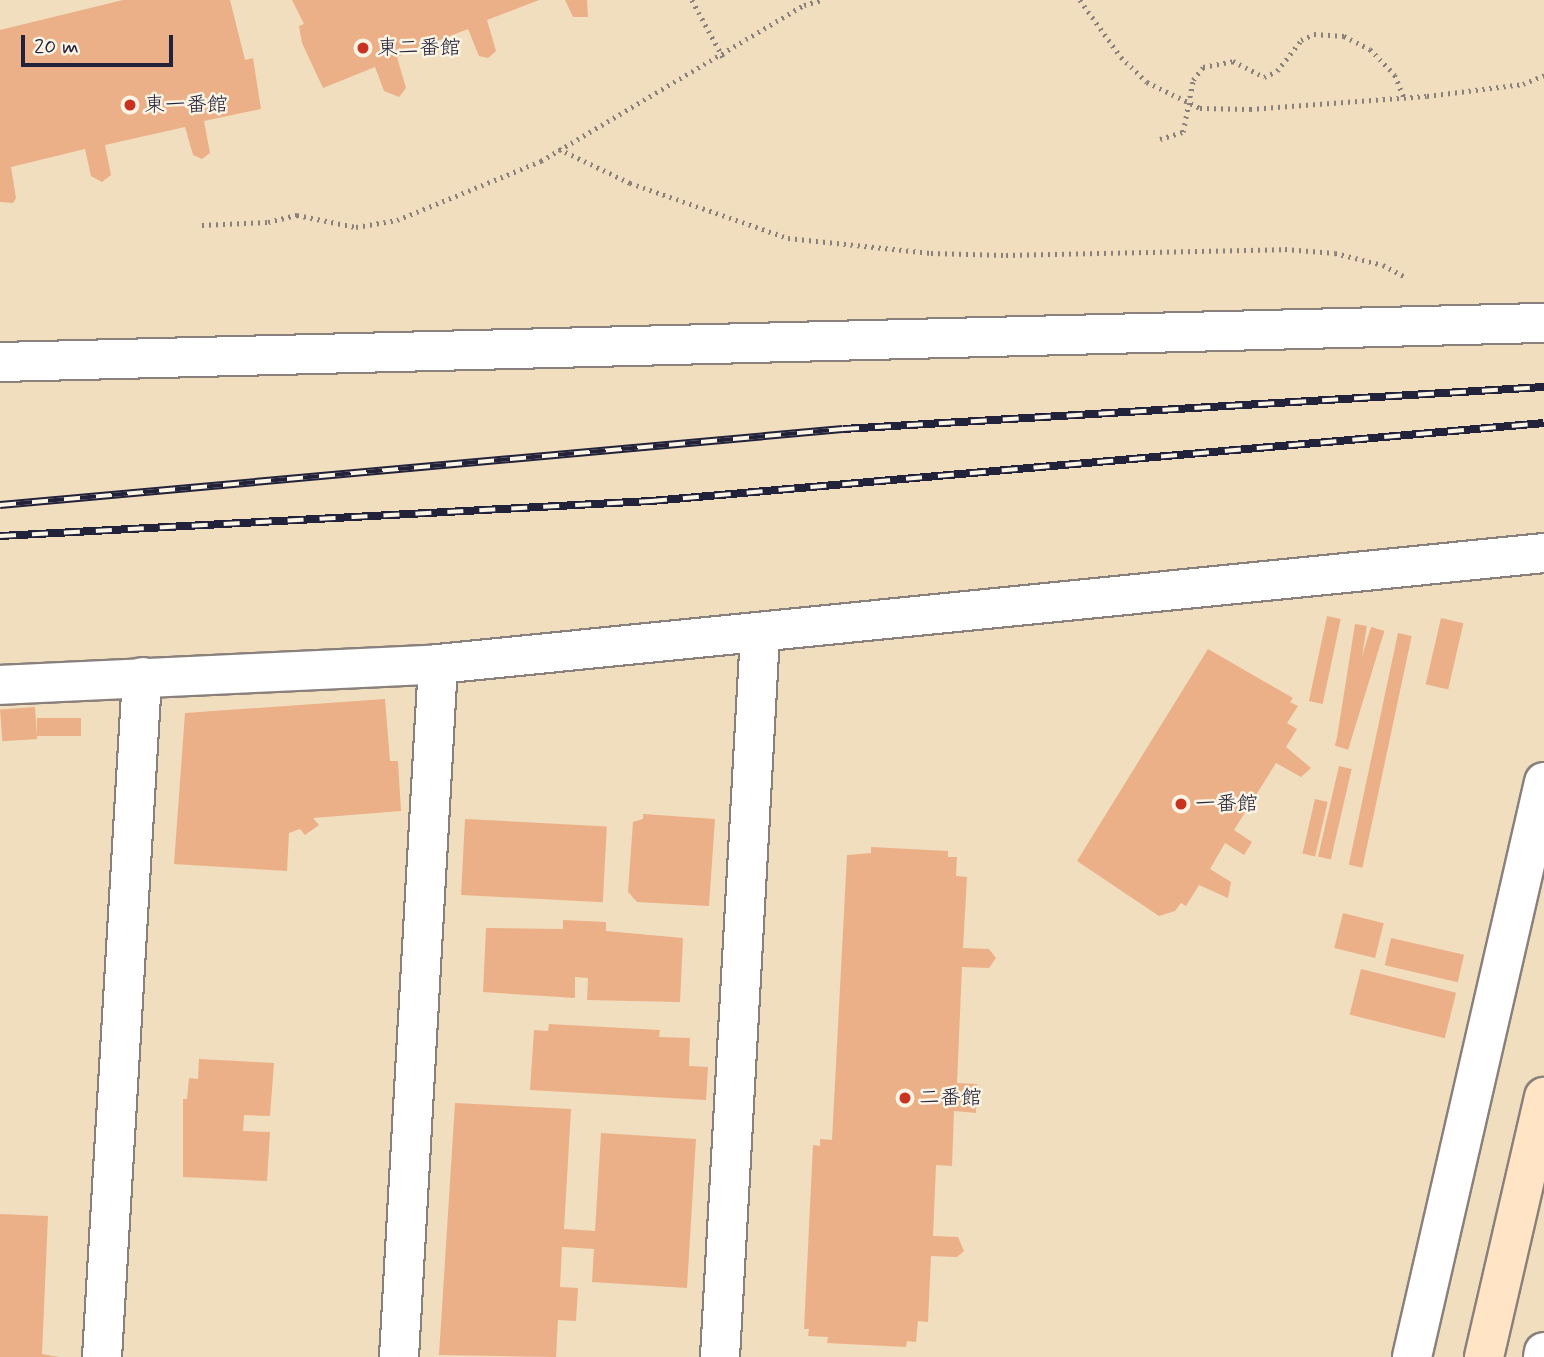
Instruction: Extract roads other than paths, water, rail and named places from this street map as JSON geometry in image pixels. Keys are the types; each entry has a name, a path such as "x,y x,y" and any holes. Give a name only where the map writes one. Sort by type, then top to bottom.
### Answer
{"street":[{"path":"0,362 1448,323 1544,323"},
{"path":"0,685 438,664 760,634 1544,553"},
{"path":"720,1357 760,634"},
{"path":"400,1357 438,664"},
{"path":"102,1357 142,677"},
{"path":"1412,1357 1544,782"},
{"path":"1483,1357 1544,1097"}],"railway":[{"path":"0,505 843,429 1544,387"},
{"path":"0,536 651,501 1544,423"}],"place":[{"name":"東二番館","path":"363,48"},
{"name":"東一番館","path":"130,105"},
{"name":"一番館","path":"1181,804"},
{"name":"二番館","path":"905,1098"}]}
